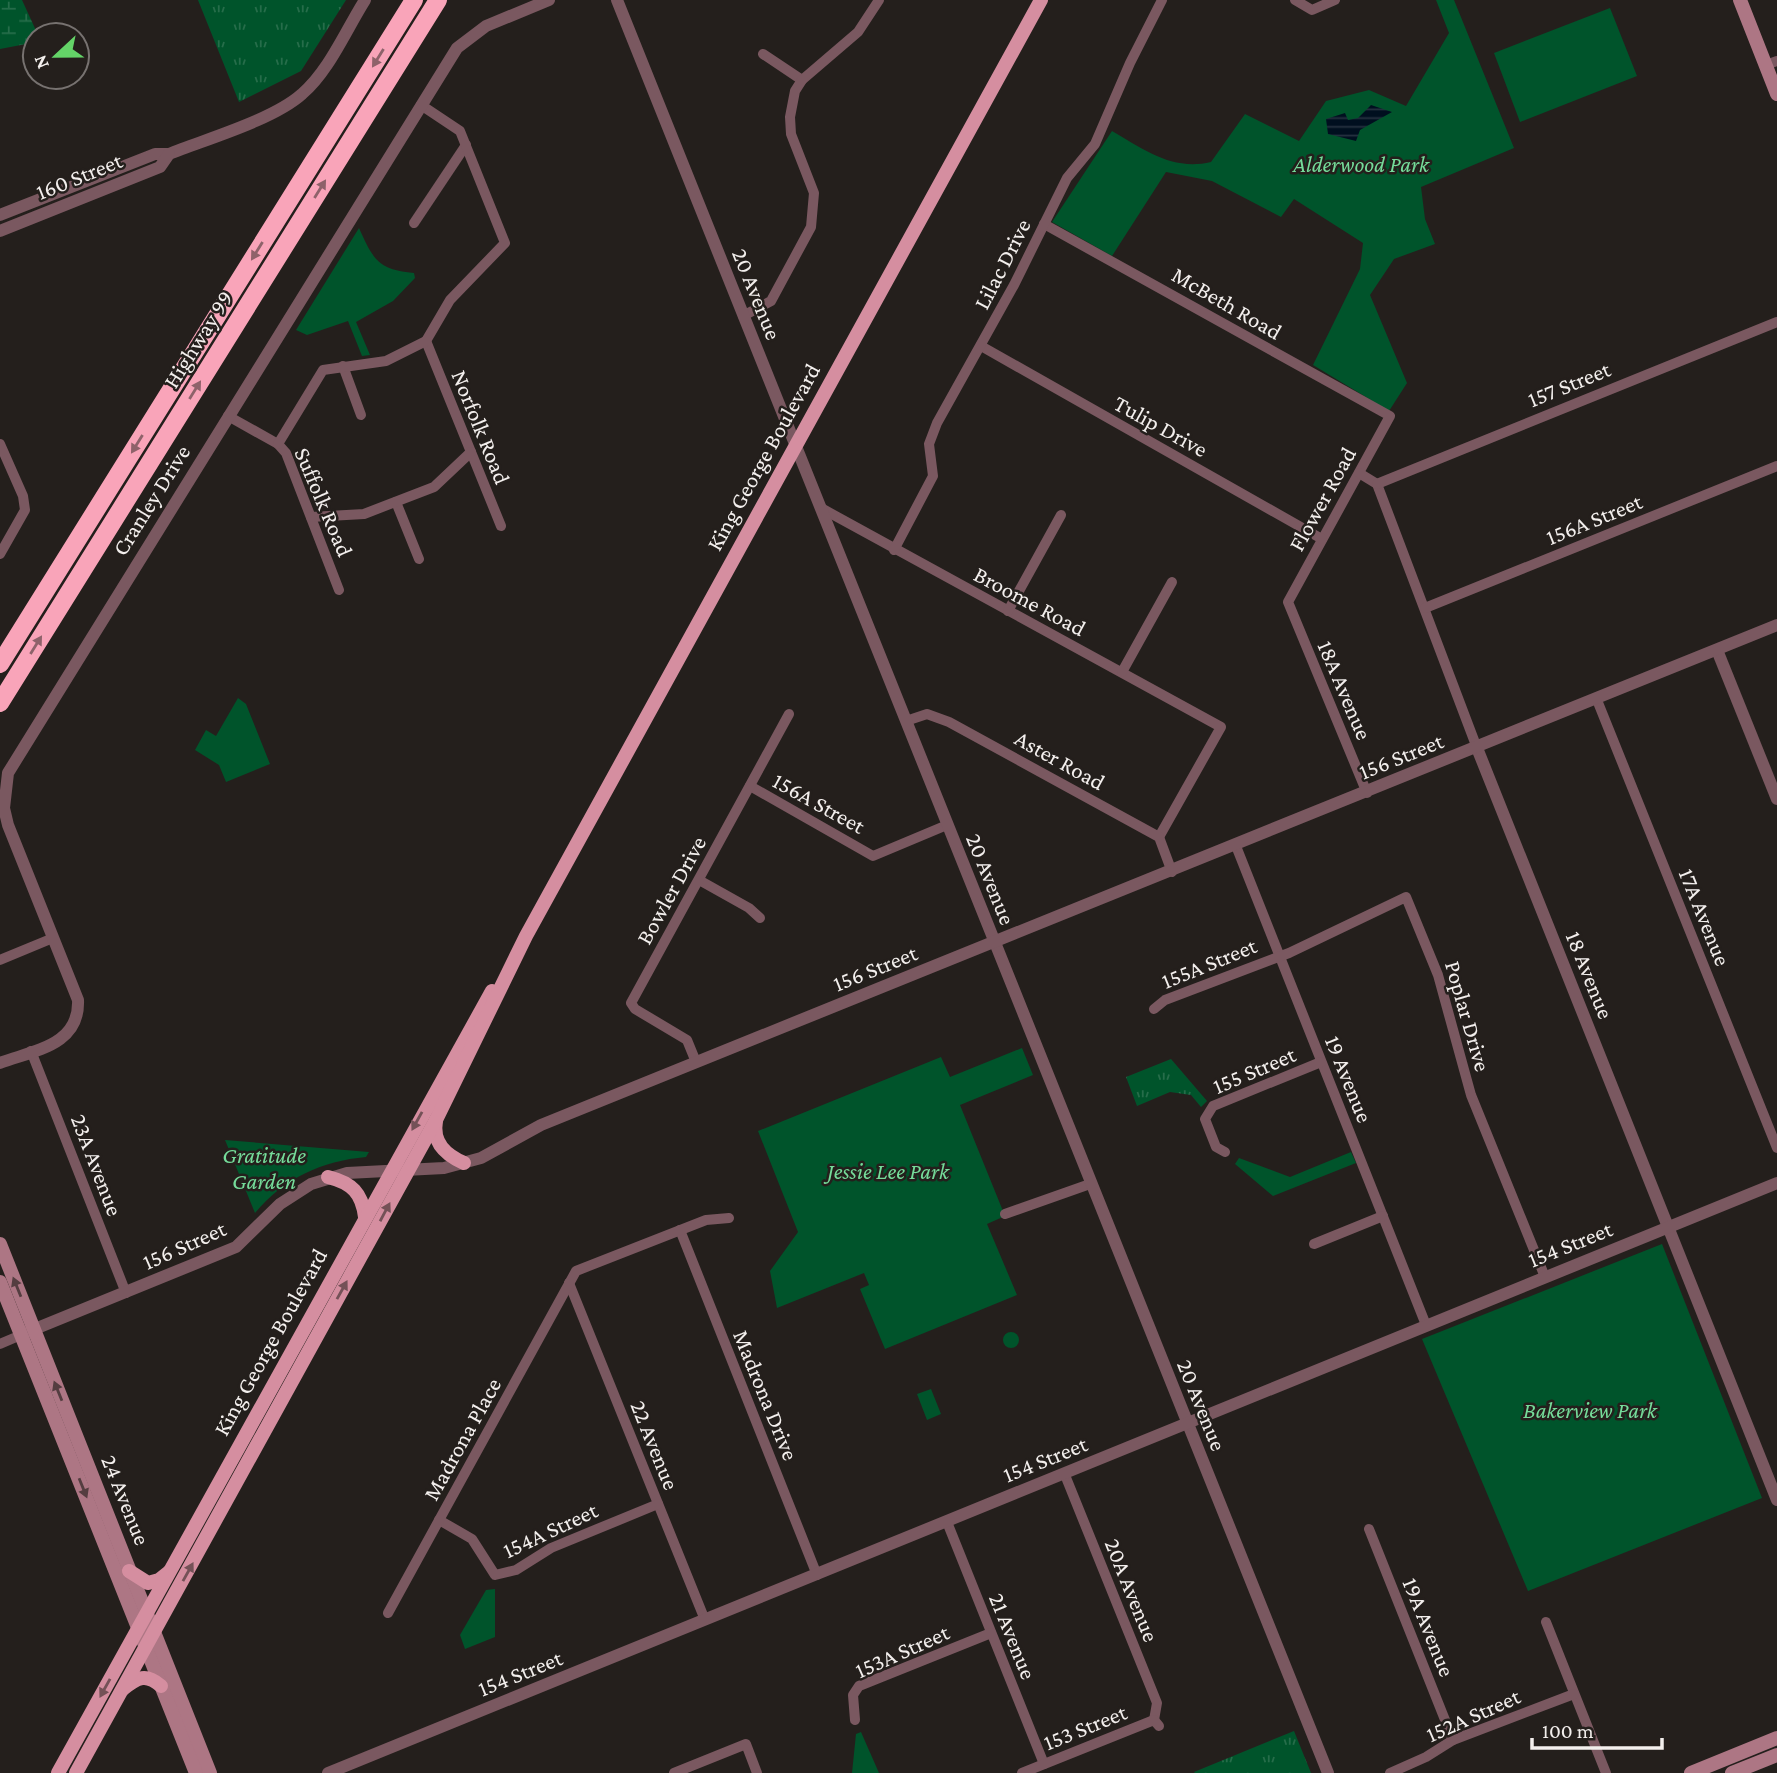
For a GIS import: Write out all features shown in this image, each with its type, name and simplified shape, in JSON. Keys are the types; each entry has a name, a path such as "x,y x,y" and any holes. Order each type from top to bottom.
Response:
{"highway":[{"name":"Highway 99","path":"0,664 414,0"},
{"name":"Highway 99","path":"0,703 438,0"}],"main road":[{"name":"King George Boulevard","path":"76,1773 145,1645 147,1614 296,1340 390,1170 526,936 1041,0"},
{"path":"1740,0 1771,63 1777,94"},
{"name":"King George Boulevard","path":"60,1772 242,1472 436,1120 526,936"},
{"path":"436,1120 435,1137 441,1149 464,1163"},
{"path":"328,1177 345,1181 359,1193 365,1217"},
{"name":"24 Avenue","path":"0,1244 28,1332 146,1630 210,1773"},
{"name":"24 Avenue","path":"0,1282 28,1332 147,1614"},
{"path":"299,1369 299,1354 315,1324 312,1313"},
{"path":"242,1472 238,1463 254,1432 262,1403"},
{"path":"130,1571 139,1580 148,1583 159,1580 170,1572"},
{"path":"145,1645 196,1773"},
{"path":"120,1692 135,1679 144,1677 151,1678 161,1686"},
{"path":"1690,1773 1777,1738"},
{"path":"1732,1773 1777,1755"}],"street":[{"name":"160 Street","path":"0,215 155,154 169,154 280,109 303,94 321,71 365,0"},
{"name":"Cranley Drive","path":"31,1051 71,1032 79,1017 78,1000 8,825 4,808 8,773 457,48 486,26 550,0"},
{"name":"20 Avenue","path":"617,0 1328,1773"},
{"path":"743,316 771,302 811,227 814,192 790,134 792,104 802,80 858,32 879,0"},
{"name":"Lilac Drive","path":"894,550 933,476 929,444 937,423 981,346 1067,178 1095,144 1130,63 1162,0"},
{"path":"1295,0 1312,10 1335,0"},
{"path":"763,54 802,80"},
{"path":"278,444 323,370 386,361 426,341 450,300 505,243 460,131 421,105"},
{"path":"414,223 466,145"},
{"name":"160 Street","path":"0,231 160,167 169,154"},
{"name":"McBeth Road","path":"1044,224 1391,416"},
{"name":"157 Street","path":"1377,484 1777,322"},
{"name":"Norfolk Road","path":"426,341 501,526"},
{"name":"Tulip Drive","path":"981,346 1322,539"},
{"path":"343,366 361,415"},
{"name":"Suffolk Road","path":"228,416 278,444 286,453 339,590"},
{"name":"Flower Road","path":"1288,601 1391,416"},
{"path":"0,444 23,496 25,510 0,554"},
{"path":"311,517 365,514 434,487 471,452"},
{"name":"156A Street","path":"1425,608 1777,466"},
{"path":"1359,472 1377,484"},
{"name":"18 Avenue","path":"1377,484 1476,748 1777,1500"},
{"path":"396,502 419,559"},
{"name":"Broome Road","path":"821,508 1221,727 1159,836"},
{"path":"1008,611 1061,515"},
{"path":"1122,672 1172,582"},
{"name":"18A Avenue","path":"1288,601 1367,793"},
{"name":"156 Street","path":"0,1343 236,1247 279,1203 295,1192 328,1177 390,1170 444,1168 464,1163 541,1125 1777,625"},
{"path":"1717,650 1777,799"},
{"name":"17A Avenue","path":"1597,699 1777,1148"},
{"name":"Bowler Drive","path":"696,1062 687,1040 635,1009 631,1003 789,714"},
{"name":"Aster Road","path":"906,721 927,714 949,722 1159,836"},
{"name":"156A Street","path":"750,786 873,856 947,825"},
{"path":"1159,836 1172,872"},
{"name":"19 Avenue","path":"1236,846 1426,1325"},
{"path":"699,880 749,908 760,918"},
{"name":"Poplar Drive","path":"1279,956 1406,897 1438,975 1471,1096 1545,1277"},
{"path":"0,960 53,938"},
{"name":"155A Street","path":"1154,1009 1165,1000 1279,956"},
{"path":"0,1063 31,1051"},
{"name":"23A Avenue","path":"31,1051 126,1293"},
{"name":"155 Street","path":"1224,1152 1216,1147 1205,1119 1213,1106 1321,1062"},
{"name":"154 Street","path":"328,1773 1777,1183"},
{"path":"1005,1214 1090,1184"},
{"path":"1314,1244 1383,1216"},
{"path":"569,1283 576,1271 706,1220 729,1218"},
{"name":"Madrona Drive","path":"680,1230 817,1574"},
{"name":"22 Avenue","path":"569,1283 705,1620"},
{"name":"Madrona Place","path":"388,1613 569,1283"},
{"name":"20A Avenue","path":"1065,1475 1157,1703 1156,1723"},
{"name":"154A Street","path":"439,1520 472,1539 495,1575 516,1570 551,1548 658,1504"},
{"name":"21 Avenue","path":"947,1522 1044,1764"},
{"name":"19A Avenue","path":"1368,1529 1452,1740"},
{"path":"1546,1622 1606,1773"},
{"name":"153A Street","path":"855,1720 853,1695 859,1686 991,1633"},
{"name":"152A Street","path":"1390,1773 1426,1757 1452,1740 1573,1694"},
{"name":"153 Street","path":"1022,1773 1156,1723"},
{"path":"674,1773 746,1744 757,1773"}],"green space":[{"path":"0,0 22,0 32,21 21,21 21,45 0,49"},
{"path":"198,0 346,0 301,71 239,102"},
{"name":"Alderwood Park","path":"1436,0 1454,0 1514,148 1421,187 1425,219 1435,244 1394,259 1370,295 1407,383 1389,411 1313,365 1360,269 1363,243 1294,199 1281,217 1212,181 1166,172 1112,256 1052,222 1112,131 1159,157 1184,164 1197,164 1211,162 1245,114 1299,141 1326,101 1369,90 1406,106 1449,33"},
{"path":"1610,8 1637,76 1520,122 1494,53"},
{"path":"359,228 368,248 378,261 392,269 414,273 415,278 393,301 356,322 370,355 362,356 348,321 307,335 296,330"},
{"path":"238,698 246,704 270,764 226,782 219,765 195,750 206,730 216,736"},
{"name":"Jessie Lee Park","path":"1022,1048 1033,1075 960,1105 1005,1216 987,1224 1017,1295 885,1349 860,1289 869,1285 864,1273 777,1308 770,1271 798,1232 758,1131 941,1057 950,1077"},
{"path":"1171,1059 1207,1101 1201,1107 1191,1095 1170,1092 1137,1106 1126,1077"},
{"name":"Gratitude Garden","path":"225,1140 369,1152 366,1157 334,1163 305,1173 278,1190 255,1213"},
{"path":"1351,1152 1356,1163 1273,1196 1235,1164 1239,1158 1290,1177"},
{"name":"Bakerview Park","path":"1662,1244 1762,1498 1528,1591 1422,1339"},
{"path":"1008,1332 1014,1332 1019,1340 1017,1346 1008,1348 1003,1343 1003,1337"},
{"path":"931,1389 941,1414 927,1420 917,1394"},
{"path":"495,1589 495,1637 465,1649 460,1635 486,1590"},
{"path":"1294,1731 1311,1773 1194,1772"},
{"path":"861,1732 879,1773 852,1773 856,1734"}],"water":[{"path":"1371,105 1392,112 1360,130 1356,141 1328,134 1326,119 1345,113 1348,120 1358,118"}]}
